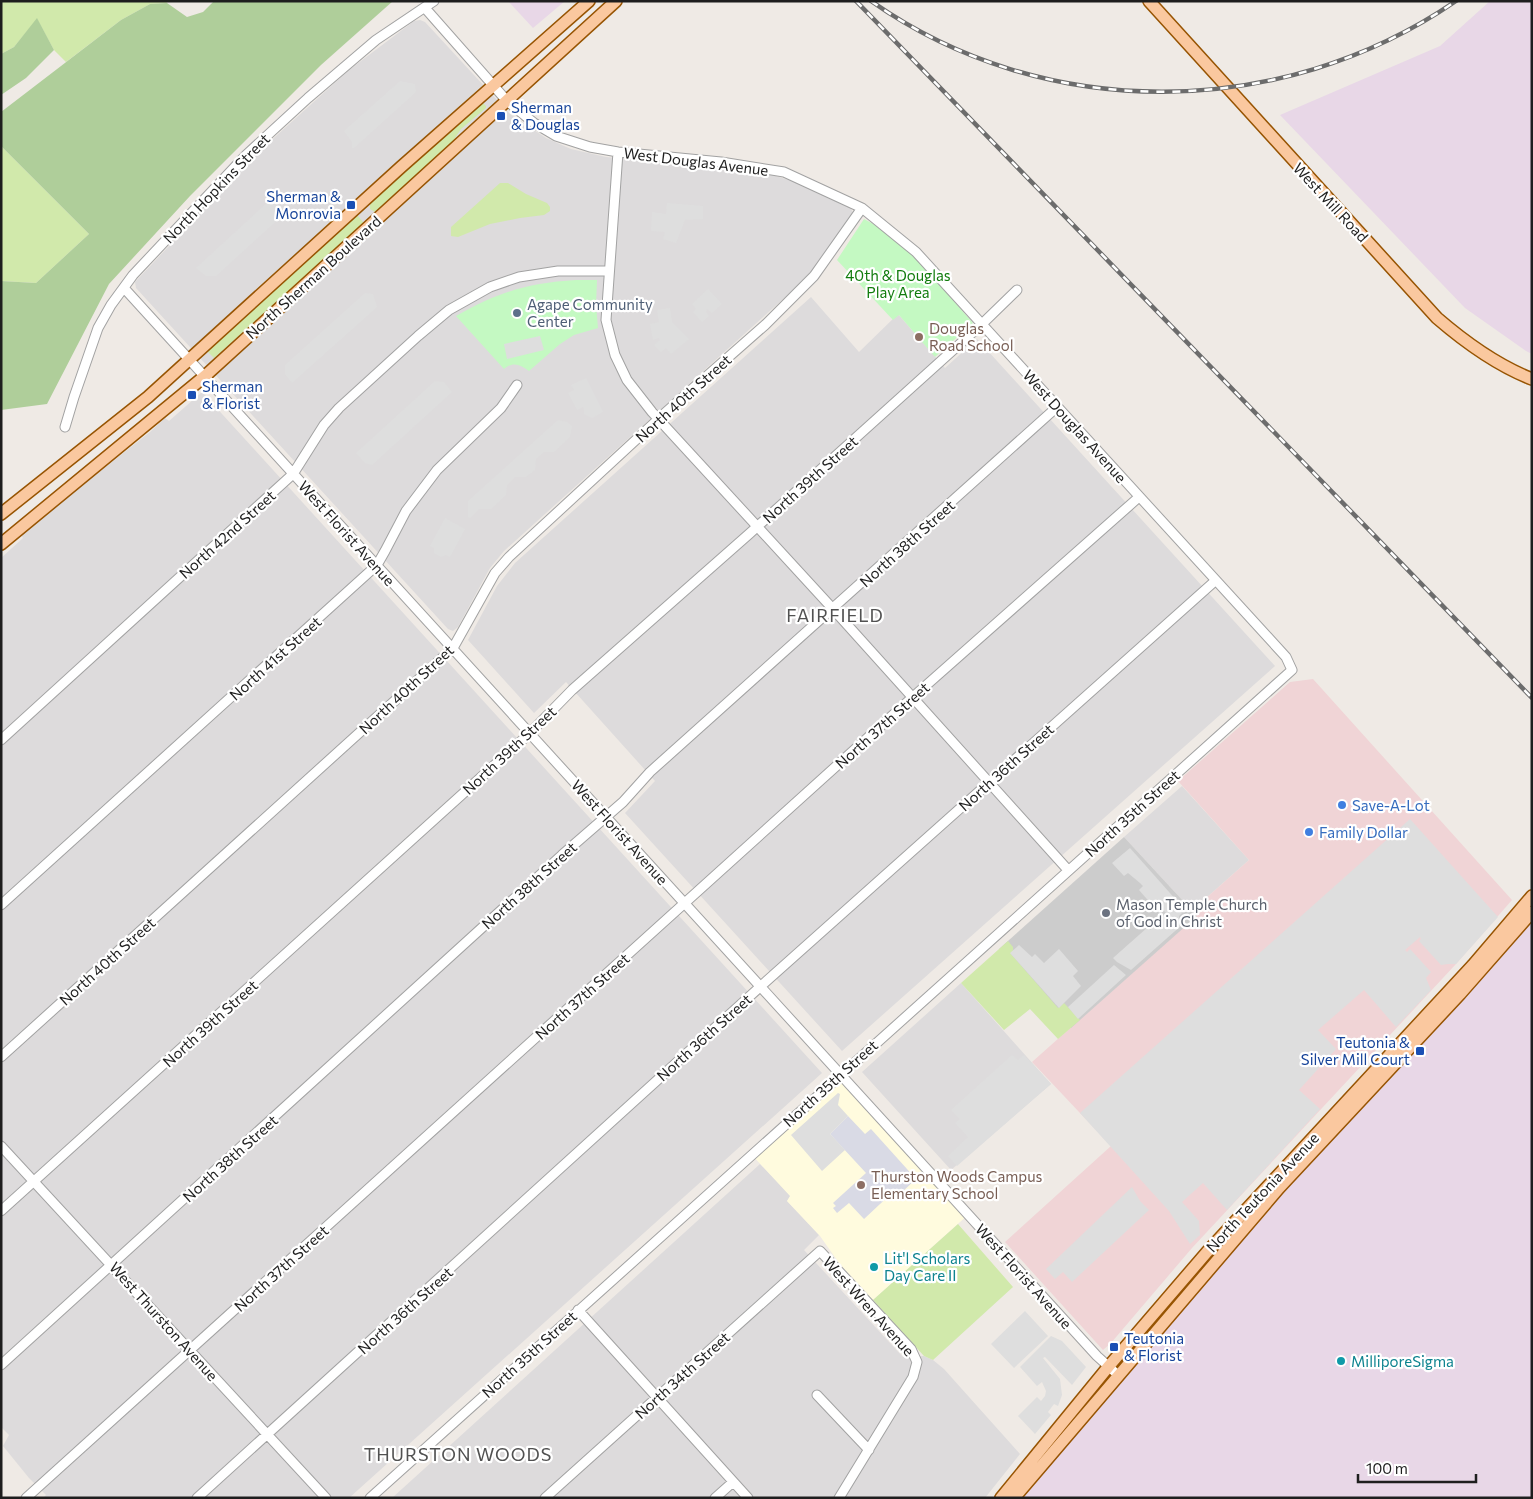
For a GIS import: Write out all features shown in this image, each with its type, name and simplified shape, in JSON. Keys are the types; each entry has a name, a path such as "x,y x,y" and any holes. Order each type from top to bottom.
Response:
{"main road":[{"name":"North Sherman Boulevard","path":"1,514 148,397 589,1"},
{"name":"North Sherman Boulevard","path":"1,544 204,376 616,1"},
{"name":"West Mill Road","path":"1149,1 1437,318 1459,337 1496,362 1532,379"},
{"name":"North Teutonia Avenue","path":"1002,1498 1108,1366 1206,1252 1466,972 1532,896"},
{"name":"North Teutonia Avenue","path":"1014,1498 1278,1188 1460,994 1532,912"}],"street":[{"name":"North Hopkins Street","path":"65,428 98,328 111,305 162,244 246,155 344,66 376,40 434,1"},
{"name":"West Douglas Avenue","path":"425,8 507,100 534,123 556,136 590,147 618,152 721,162 784,172 862,208 916,252 1286,657 1292,670"},
{"path":"618,152 606,320 615,356 627,380 658,418 756,527 833,609 1068,870"},
{"name":"North 40th Street","path":"1,1057 453,648 495,573 509,557 658,418 765,325 814,276 862,208"},
{"name":"North 42nd Street","path":"1,740 294,474 324,425 339,408 449,310 490,287 519,277 573,270 609,271"},
{"name":"West Florist Avenue","path":"124,288 1097,1356 1118,1375"},
{"name":"North 39th Street","path":"1,1211 530,733 572,690 982,324 1017,290"},
{"name":"North 41st Street","path":"1,905 377,565 386,552 406,510 436,470 501,408 517,385"},
{"name":"North 38th Street","path":"1,1365 623,802 650,772 1057,407"},
{"name":"North 37th Street","path":"26,1498 912,697 1139,497"},
{"name":"North 36th Street","path":"197,1498 761,986 1215,581"},
{"name":"North 35th Street","path":"370,1498 1292,670"},
{"name":"West Thurston Avenue","path":"1,1146 113,1265 326,1498"},
{"name":"West Wren Avenue","path":"820,1251 911,1349 917,1362 913,1377 869,1450"},
{"name":"North 34th Street","path":"544,1498 820,1251"},
{"path":"578,1310 748,1498"},
{"path":"817,1394 869,1450 839,1498"},
{"path":"715,1498 733,1482"}],"shaded area":[{"path":"508,1 565,1 533,28"},
{"path":"1490,1 1532,1 1532,354 1465,308 1280,115 1440,46"},
{"path":"420,20 425,22 510,114 546,138 571,149 606,157 725,168 772,175 796,182 850,206 853,213 828,252 802,282 504,551 490,568 458,627 453,631 448,629 136,288 135,282 255,155 349,70 414,21"},
{"path":"400,81 415,84 416,92 352,148 352,142 344,131"},
{"path":"268,202 283,207 282,216 216,276 206,276 196,268"},
{"path":"667,203 703,206 703,219 685,220 676,243 663,239 665,232 651,231 652,212 666,214"},
{"path":"708,289 722,304 712,313 707,309 706,312 709,316 702,322 693,312 696,309 692,304"},
{"path":"365,293 373,294 377,307 292,383 285,374 285,365"},
{"path":"811,297 859,352 898,314 945,368 977,339 1275,666 842,1051 625,813 655,781 566,682 534,713 468,640 497,586 515,563"},
{"path":"670,308 672,322 689,339 671,354 666,348 661,352 654,345 660,340 659,338 653,340 650,324 659,322 657,310"},
{"path":"540,336 544,350 507,359 504,344"},
{"path":"586,378 603,412 592,418 584,414 583,407 577,410 568,393 574,390 571,385"},
{"path":"435,381 444,382 452,392 372,465 365,463 356,453"},
{"path":"202,392 822,1073 349,1498 43,1498 46,1495 29,1478 3,1446 9,1435 1,1427 1,558 23,538 21,535 38,520 150,432 165,418 169,421"},
{"path":"558,420 567,422 572,426 570,437 554,452 544,452 536,459 535,470 526,477 515,477 507,485 506,495 491,509 479,509 470,518 468,517 468,501"},
{"path":"445,518 465,529 450,557 446,555 441,557 434,553 434,548 430,546"},
{"path":"1313,679 1512,900 1456,964 1192,1248 1103,1350 1005,1242 1111,1146 1032,1062 1196,916 1196,907 1249,860 1178,781 1290,682"},
{"path":"1182,786 1249,860 1196,907 1197,916 1124,837"},
{"path":"1410,819 1498,917 1456,964 1441,965 1419,941 1420,937 1405,950 1407,952 1410,949 1431,972 1426,978 1431,990 1396,1027 1364,990 1318,1030 1336,1049 1299,1090 1320,1109 1227,1210 1203,1183 1182,1202 1199,1221 1200,1235 1190,1244 1169,1211 1080,1113"},
{"path":"1124,837 1197,916 1071,1028 999,949"},
{"path":"1130,848 1185,910 1179,916 1183,924 1131,970 1113,958 1148,927 1150,930 1154,927 1166,913 1164,911 1160,914 1139,890 1143,886 1128,873 1124,876 1112,863"},
{"path":"1532,912 1532,1498 1023,1498 1018,1493 1127,1365"},
{"path":"1019,945 1032,957 1035,954 1044,963 1059,949 1078,971 1073,976 1081,986 1059,1008 1010,953"},
{"path":"1114,965 1126,975 1078,1019 1068,1007"},
{"path":"961,983 1051,1084 951,1170 862,1072"},
{"path":"1012,1055 1018,1060 1024,1055 1051,1084 957,1166 948,1156 968,1137 955,1123 960,1119 951,1110"},
{"name":"Thurston Woods Campus Elementary School","path":"840,1073 969,1214 873,1300 839,1263 820,1236 787,1201 790,1196 751,1154"},
{"path":"838,1093 840,1094 838,1105 848,1116 830,1134 845,1150 822,1171 791,1135"},
{"path":"848,1116 865,1134 871,1129 916,1179 901,1193 895,1190 864,1219 849,1203 837,1213 833,1208 836,1206 833,1203 866,1173 830,1134"},
{"path":"760,1164 791,1196 787,1201 819,1235 804,1250 903,1357 924,1356 933,1360 944,1369 1020,1454 985,1498 392,1498"},
{"path":"1132,1187 1140,1201 1149,1210 1072,1282 1063,1272 1055,1279 1046,1269"},
{"path":"1025,1311 1048,1336 1014,1368 991,1344"},
{"path":"1051,1336 1062,1341 1086,1367 1072,1385 1045,1357 1043,1358 1060,1379 1062,1395 1058,1406 1054,1404 1048,1412 1051,1415 1035,1434 1018,1416 1037,1397 1041,1401 1046,1391 1042,1382 1037,1386 1020,1367"}],"green space":[{"path":"1,1 166,1 167,3 150,4 121,20 66,62 54,50 37,19 14,47 1,54"},
{"path":"214,1 393,1 321,65 190,196 109,284 47,404 1,410 1,281 36,283 89,234 1,146 1,112 121,20 150,4 167,3 187,17 203,12"},
{"path":"37,18 54,50 26,78 1,95 1,54 14,47"},
{"path":"482,102 486,108 461,129 451,144 375,212 370,209 370,203"},
{"path":"1,146 89,234 36,283 1,281"},
{"path":"500,183 508,183 526,194 547,203 550,211 544,215 490,224 458,237 451,236 451,227"},
{"path":"357,215 363,224 214,358 207,351"},
{"name":"40th & Douglas Play Area","path":"864,219 895,239 909,252 973,323 935,357 899,315 893,320 837,260"},
{"path":"597,280 596,305 598,328 574,335 560,344 529,371 517,365 511,365 504,369 456,316 514,290 559,281"},
{"path":"1008,941 1013,947 1011,954 1058,1008 1064,1003 1080,1020 1058,1039 1030,1009 1004,1030 961,983"},
{"path":"958,1224 1013,1287 933,1360 924,1356 873,1300"}],"railway":[{"path":"856,1 1532,698"},
{"path":"871,1 939,41 1011,69 1086,86 1163,92 1240,86 1315,69 1388,40 1456,1"}],"place":[{"name":"Sherman & Douglas","path":"501,116"},
{"name":"Sherman & Monrovia","path":"351,205"},
{"name":"Agape Community Center","path":"517,313"},
{"name":"Douglas Road School","path":"919,337"},
{"name":"Sherman & Florist","path":"192,395"},
{"name":"Save-A-Lot","path":"1342,805"},
{"name":"Family Dollar","path":"1309,832"},
{"name":"Mason Temple Church of God in Christ","path":"1106,913"},
{"name":"Teutonia & Silver Mill Court","path":"1420,1051"},
{"name":"Thurston Woods Campus Elementary School","path":"861,1185"},
{"name":"Lit'l Scholars Day Care II","path":"874,1267"},
{"name":"Teutonia & Florist","path":"1114,1347"},
{"name":"MilliporeSigma","path":"1341,1361"}],"district":[{"name":"FAIRFIELD","path":"835,615"},
{"name":"THURSTON WOODS","path":"458,1454"}]}
